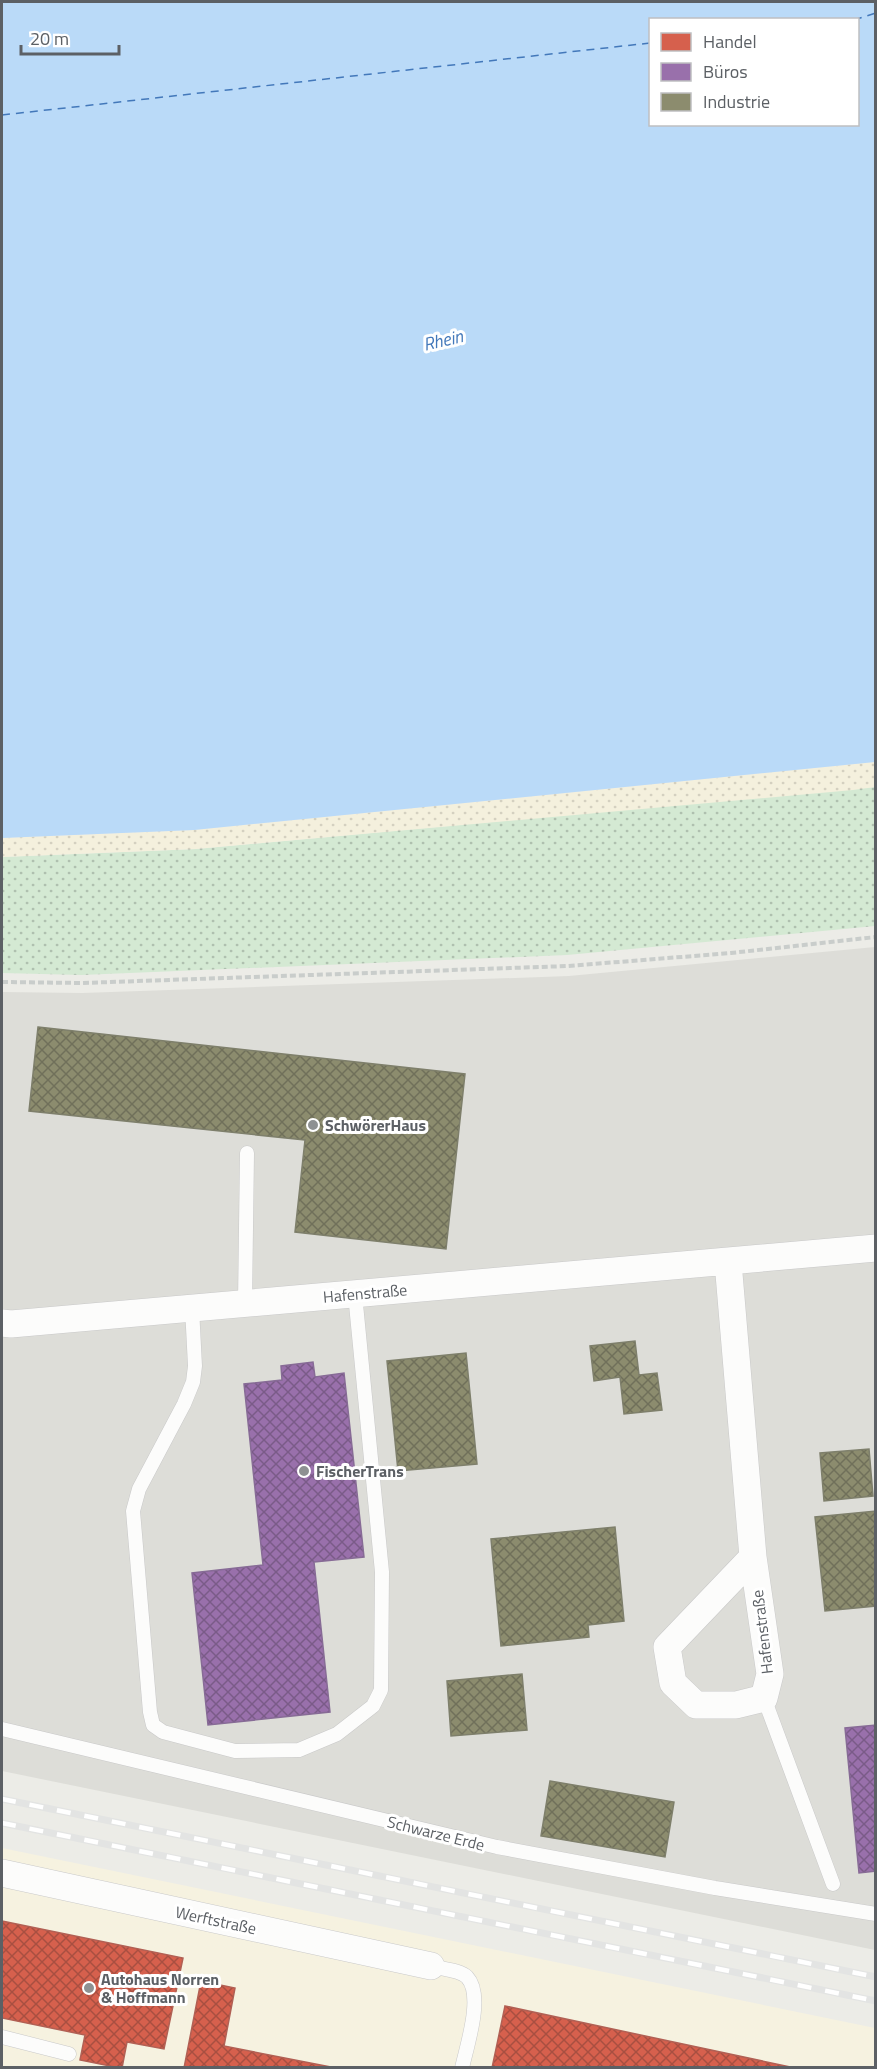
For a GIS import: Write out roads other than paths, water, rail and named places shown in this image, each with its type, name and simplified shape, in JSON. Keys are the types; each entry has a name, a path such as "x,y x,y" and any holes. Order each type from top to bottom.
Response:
{"street":[{"name":"Hafenstraße","path":"2,1323 876,1248"},
{"name":"Hafenstraße","path":"728,1262 753,1557 770,1674 764,1698 736,1705 696,1705 673,1683 667,1647 753,1557"},
{"name":"Werftstraße","path":"2,1873 431,1966"}],"lane":[{"path":"245,1303 247,1153"},
{"path":"192,1308 195,1365 193,1382 184,1404 139,1489 133,1511 153,1725 163,1732 235,1751 298,1750 337,1734 373,1706 381,1690 382,1572 355,1294"},
{"path":"764,1698 833,1884"},
{"name":"Schwarze Erde","path":"2,1729 497,1848 715,1888 876,1914"},
{"path":"431,1966 465,1976 474,1987 475,2001 462,2067"},
{"path":"2,2037 69,2054"}],"water":[{"name":"Rhein","path":"2,2 875,2 875,762 194,830 2,838"}],"railway":[{"path":"2,1799 876,1977"},
{"path":"2,1823 876,2001"}],"place":[{"name":"SchwörerHaus","path":"313,1125"},
{"name":"FischerTrans","path":"304,1471"},
{"name":"Autohaus Norren & Hoffmann","path":"89,1988"}]}
